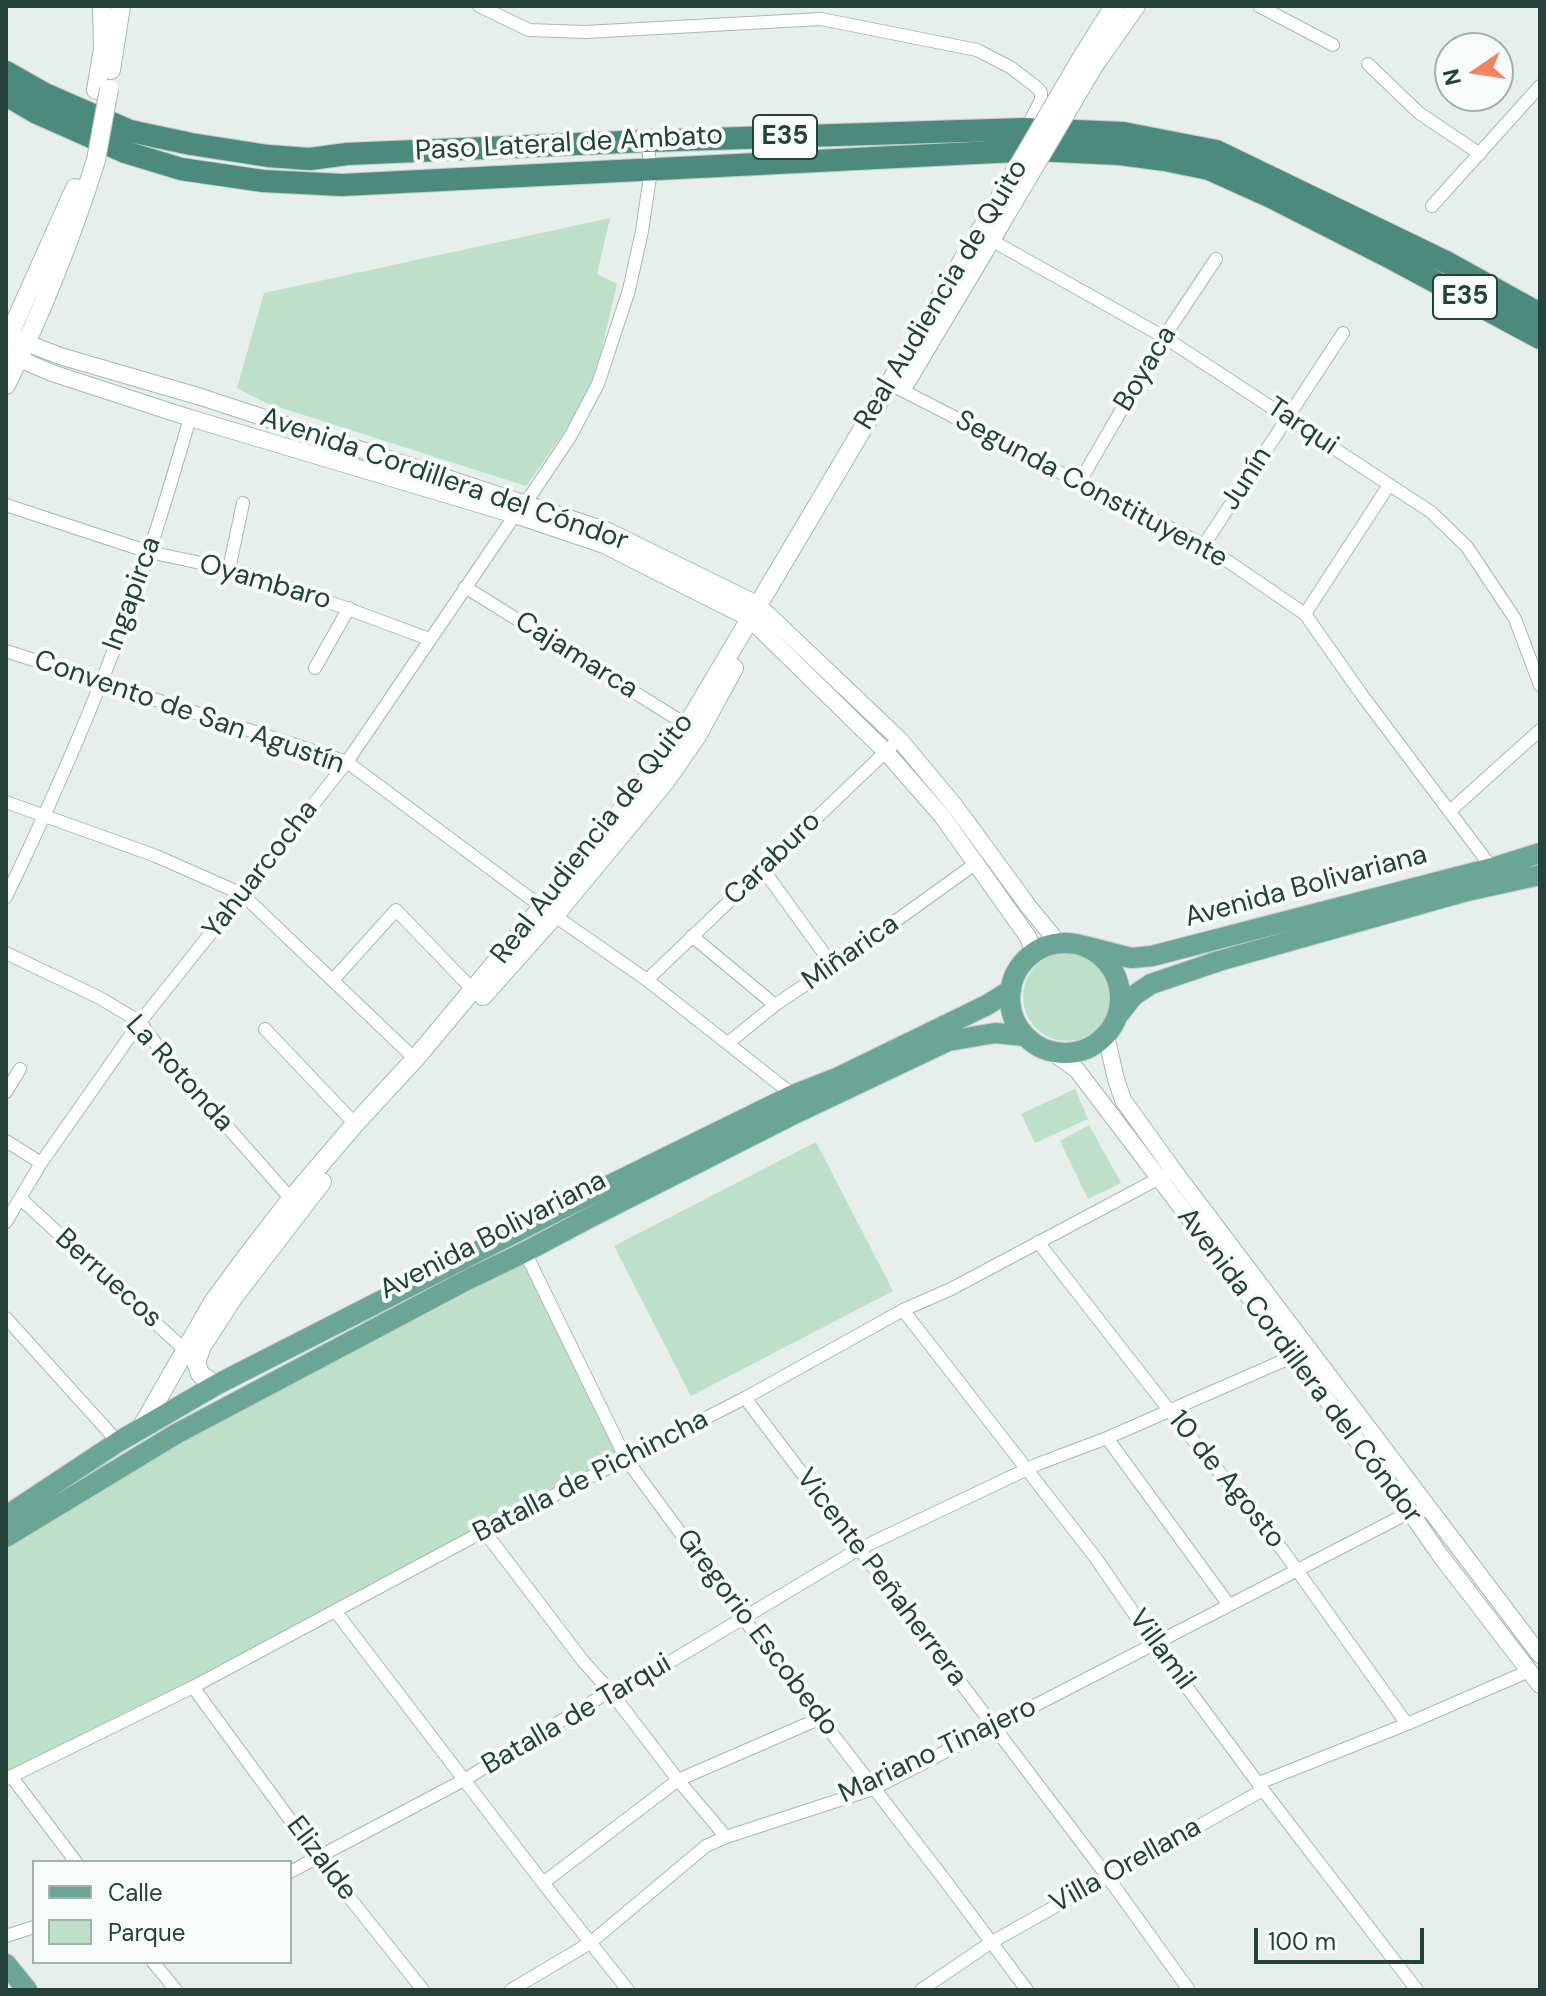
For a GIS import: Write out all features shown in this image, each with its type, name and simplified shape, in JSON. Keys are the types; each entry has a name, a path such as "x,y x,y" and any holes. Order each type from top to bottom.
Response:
{"highway":[{"name":"Paso Lateral de Ambato","path":"6,72 45,94 130,131 268,156 310,159 347,154 647,141 1026,129 1123,133 1216,151 1448,263 1540,314"},
{"name":"Paso Lateral de Ambato","path":"6,95 37,113 125,152 181,169 263,181 342,185 1034,150 1120,154 1165,160 1209,169 1271,197 1439,282 1540,338"}],"main road":[{"name":"Real Audiencia de Quito","path":"192,1353 202,1346 233,1298 308,1199 549,911 687,725 896,387 1118,9"},
{"path":"6,385 13,346 74,191 90,159 102,89 103,49 109,11"},
{"name":"Real Audiencia de Quito","path":"896,387 991,240 995,218"},
{"name":"Real Audiencia de Quito","path":"141,1428 192,1353 213,1302 291,1199 473,990 665,782 697,736 757,615"},
{"name":"Avenida Bolivariana","path":"6,1516 118,1442 216,1385 557,1211 793,1095 839,1077 987,1005 1011,990 1019,969 1034,953 1046,947 1072,944 1131,958 1152,956 1540,853"},
{"name":"Avenida Bolivariana","path":"1106,1036 1133,996 1151,984 1219,961 1467,891 1540,875"},
{"path":"1084,946 1107,962 1115,974 1119,987 1119,1014"},
{"path":"1011,990 1011,1007 1025,1036"},
{"name":"Avenida Bolivariana","path":"6,1537 176,1434 467,1280 792,1115 948,1041 995,1033 1025,1036 1052,1052"},
{"path":"1052,1052 1081,1052 1095,1046 1106,1036"},
{"path":"192,1353 200,1374 216,1385"},
{"path":"6,1964 27,1990"}],"street":[{"path":"479,6 529,30 585,32 822,12 977,50 1010,67 1041,92 1041,100 1026,129"},
{"path":"1259,6 1333,45"},
{"path":"1368,64 1419,113 1480,154"},
{"path":"1432,206 1540,86"},
{"name":"Yahuarcocha","path":"6,1222 41,1163 140,1022 347,762 570,437 598,384 629,290 651,170 647,141"},
{"name":"Tarqui","path":"991,240 1164,337 1431,512 1467,547 1515,619 1540,685"},
{"name":"Boyaca","path":"1079,483 1164,337 1216,259"},
{"name":"Junín","path":"1204,545 1343,333"},
{"name":"Avenida Cordillera del Cóndor","path":"13,346 52,373 190,418 520,510 608,531 757,615 820,676 942,816 1028,937 1034,953"},
{"name":"Avenida Cordillera del Cóndor","path":"13,346 60,356 201,397 520,510"},
{"name":"Segunda Constituyente","path":"896,387 960,420 980,435 1204,545 1305,614 1492,868"},
{"name":"Ingapirca","path":"6,897 101,683 149,552 190,418"},
{"path":"1305,614 1389,485"},
{"path":"229,569 243,503"},
{"name":"Oyambaro","path":"6,505 149,552 229,569 349,608 429,639"},
{"name":"Cajamarca","path":"465,587 687,725"},
{"path":"315,668 349,608"},
{"name":"Convento de San Agustín","path":"6,651 347,762 647,980 793,1095"},
{"name":"Avenida Cordillera del Cóndor","path":"820,676 899,739 955,806 1059,944"},
{"path":"1450,811 1540,730"},
{"name":"Caraburo","path":"647,980 899,739"},
{"path":"6,802 156,856 242,894 415,1059"},
{"name":"Miñarica","path":"728,1043 775,1005 975,864"},
{"path":"762,868 833,966"},
{"path":"333,980 396,910 473,990"},
{"path":"692,936 775,1005"},
{"name":"La Rotonda","path":"6,953 100,998 140,1022 165,1056 291,1199"},
{"path":"265,1029 355,1124"},
{"name":"Avenida Cordillera del Cóndor","path":"1106,1036 1123,1100 1166,1174 1294,1356 1540,1685"},
{"name":"Avenida Cordillera del Cóndor","path":"1052,1052 1077,1070 1166,1174 1540,1655"},
{"path":"6,1092 20,1069"},
{"path":"6,1141 41,1163"},
{"name":"Batalla de Pichincha","path":"8,1778 193,1687 1166,1174"},
{"name":"Berruecos","path":"21,1199 192,1353"},
{"name":"10 de Agosto","path":"1038,1242 1298,1570 1407,1724"},
{"name":"Gregorio Escobedo","path":"525,1252 626,1459 743,1618 1027,1990"},
{"name":"Villamil","path":"903,1310 1095,1557 1155,1644 1417,1990"},
{"path":"6,1318 118,1442"},
{"path":"1028,1469 1294,1356"},
{"name":"Vicente Peñaherrera","path":"745,1398 1107,1876 1189,1990"},
{"path":"1107,1438 1229,1605"},
{"name":"Batalla de Tarqui","path":"292,1871 464,1780 610,1691 663,1666 859,1549 1028,1469"},
{"name":"Mariano Tinajero","path":"511,1990 590,1943 706,1846 873,1789 1410,1512"},
{"path":"484,1531 583,1661 726,1837"},
{"path":"336,1612 628,1990"},
{"name":"Villa Orellana","path":"921,1990 990,1943 1261,1786 1529,1671"},
{"name":"Elizalde","path":"193,1687 318,1858 423,1990"},
{"path":"543,1883 678,1780 821,1718"},
{"path":"8,1778 74,1860"},
{"path":"6,1936 32,1928"},
{"path":"155,1964 176,1990"}],"green space":[{"path":"610,218 597,274 617,284 591,395 526,486 266,403 237,388 264,293"},
{"path":"1067,953 1084,956 1098,966 1108,980 1111,997 1108,1014 1098,1028 1084,1038 1067,1041 1050,1038 1036,1028 1026,1014 1023,997 1026,980 1036,966 1050,956"},
{"path":"1075,1089 1088,1119 1035,1143 1021,1114"},
{"path":"1089,1125 1121,1183 1088,1199 1060,1141"},
{"path":"816,1142 893,1291 691,1396 614,1246"},
{"path":"532,1259 626,1460 6,1779 6,1548 190,1437"}]}
